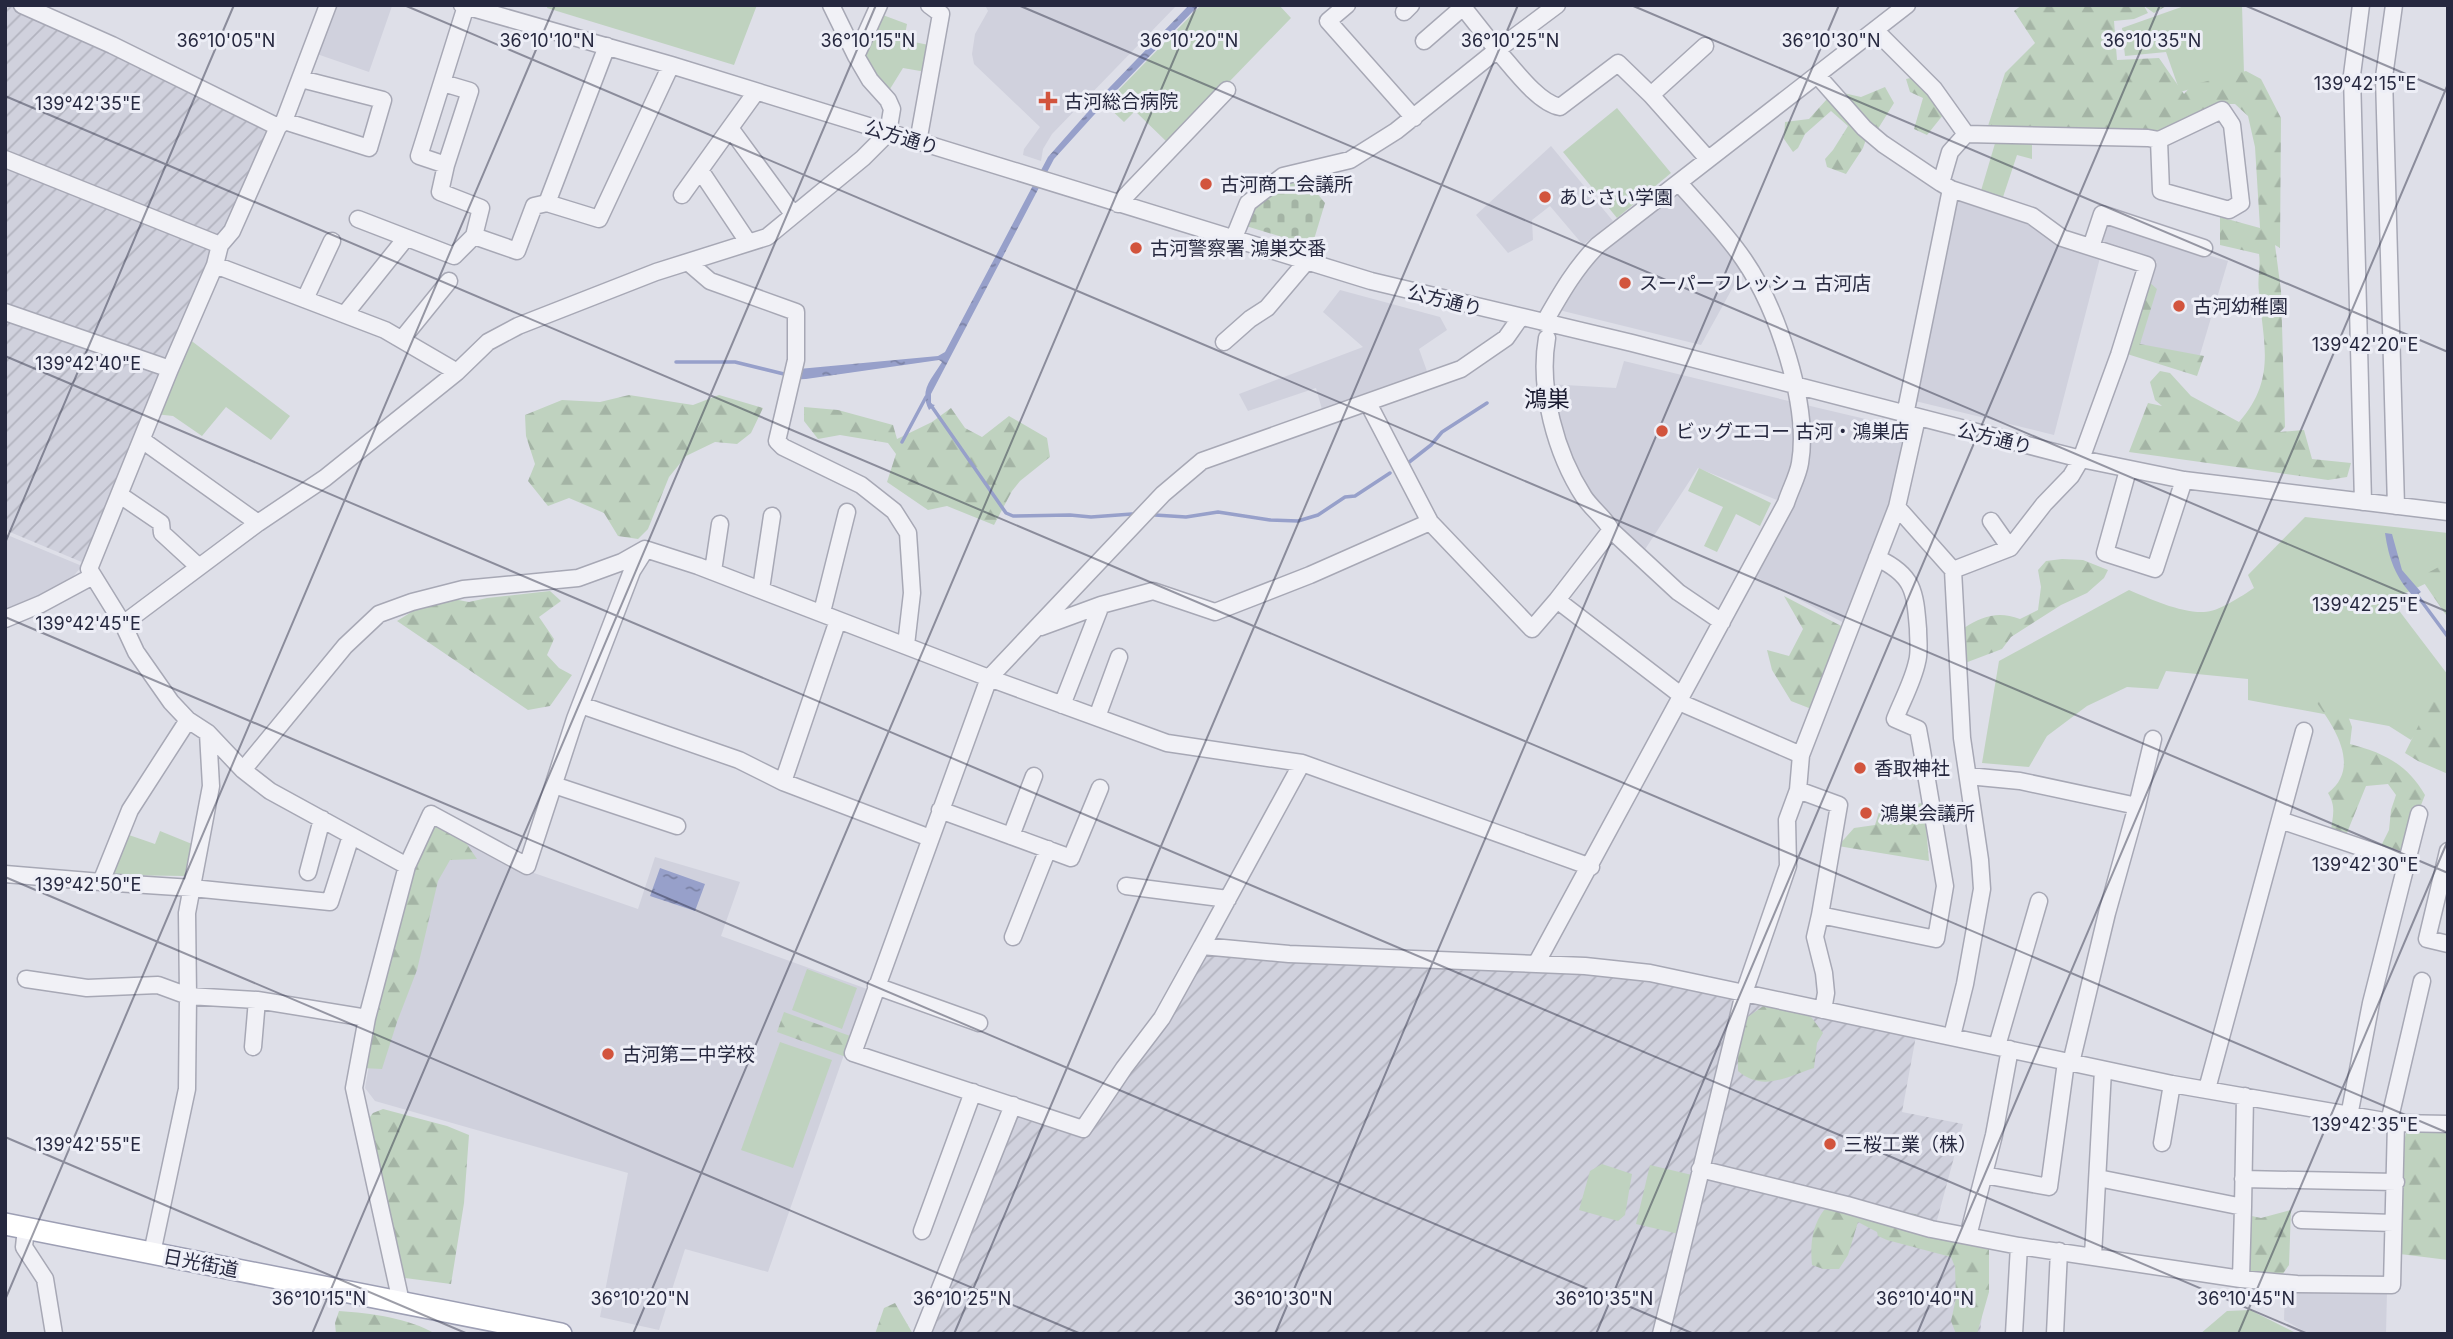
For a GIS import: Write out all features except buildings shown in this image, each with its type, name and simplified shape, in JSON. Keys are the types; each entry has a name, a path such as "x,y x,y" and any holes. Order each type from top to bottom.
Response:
{"main road":[{"name":"日光街道","path":"16,1226 561,1334"}],"street":[{"path":"22,5 281,124 369,148 383,100 301,79"},
{"path":"328,5 281,124 232,231 220,245 215,265 89,569 123,624 136,652 171,702 188,720 208,733 243,771 270,791 407,866"},
{"path":"856,56 879,5"},
{"path":"918,142 941,13 929,5"},
{"path":"1347,5 1328,21 1414,118"},
{"path":"1233,240 1248,203 1283,176 1350,160 1414,118 1557,5"},
{"path":"446,165 419,156 464,6"},
{"name":"公方通り","path":"464,6 671,65 1371,282 1520,318 1545,331 1632,343 1911,417 2128,470 2184,480 2448,512"},
{"path":"1424,41 1463,6 1497,50 1536,93 1552,106 1560,107 1618,63 1651,95 1708,159"},
{"path":"1722,622 1678,592 1611,530 1586,500 1562,451 1545,390 1545,331 1566,283 1589,254 1902,7"},
{"path":"2362,502 2352,86 2355,40 2378,7"},
{"path":"2378,7 2384,77 2396,506"},
{"path":"123,624 258,523 324,478 457,372 488,342 518,326 656,272 767,237 863,158 888,133 892,109 856,56 836,9"},
{"path":"1875,30 1934,89 1966,134"},
{"path":"547,203 607,46"},
{"path":"1651,95 1705,46"},
{"path":"474,236 517,251 534,206 547,203 599,219 671,65"},
{"path":"1817,75 1864,128 1946,186 2032,216 2062,238 2147,265 2119,355 2081,459 2071,477 2045,504 2010,548 1953,570"},
{"path":"358,219 454,256 474,236 481,208 440,192 470,91 443,83"},
{"path":"1118,204 1227,90"},
{"path":"682,195 756,92"},
{"path":"1661,1334 1744,993 1788,866 1787,820 1798,790 1801,755 1897,508 1950,152 1966,134 2159,140 2222,110 2232,125 2241,203 2229,210 2161,191 2159,140"},
{"path":"730,128 793,214"},
{"path":"5,159 220,245"},
{"path":"700,170 748,242"},
{"path":"1536,964 1591,867 1786,503 1800,463 1801,407 1766,295 1743,258 1679,183"},
{"path":"2091,247 2102,214 2204,248"},
{"path":"345,314 406,239"},
{"path":"305,299 332,241"},
{"path":"1224,342 1268,308 1306,262"},
{"path":"689,263 710,281 796,312 796,360 777,441 783,447 861,485 894,511 908,533 912,593 906,645"},
{"path":"215,265 345,314 402,339 457,372"},
{"path":"402,339 449,281"},
{"path":"5,312 170,369"},
{"path":"1302,763 1162,1018 1083,1129 853,1052 989,678 1163,494 1202,461 1461,369 1506,338 1520,318"},
{"path":"1368,403 1430,522 1532,629 1611,530"},
{"path":"142,440 258,523"},
{"path":"2128,470 2105,553 2155,569 2184,480"},
{"path":"120,495 161,523 162,533 199,567"},
{"path":"1897,508 1953,570 1962,737 1982,889 1965,984 1952,1036"},
{"path":"822,612 847,512"},
{"path":"761,589 772,516"},
{"path":"1991,521 2010,548"},
{"path":"1035,629 1101,605 1153,591 1215,612 1310,575 1430,522"},
{"path":"713,571 720,524"},
{"path":"401,1303 354,1088 367,1018 407,866 431,814 527,866 581,705 632,571 645,550"},
{"path":"243,771 345,646 379,614 412,602 463,590 578,578 622,562 645,550 713,571 989,678 1167,743 1302,763 1591,867"},
{"path":"1820,915 1936,939 1941,913 1945,886 1918,729 1895,719 1917,662 1919,650 1916,600 1905,576 1892,565 1877,558"},
{"path":"5,619 41,604 93,576"},
{"path":"1557,600 1681,699 1801,755"},
{"path":"1062,705 1101,605"},
{"path":"783,782 838,620"},
{"path":"1097,717 1119,657"},
{"path":"581,705 739,760 783,782 930,838"},
{"path":"101,882 131,810 188,720"},
{"path":"2207,1089 2304,731"},
{"path":"152,1253 187,1089 187,913 211,786 208,733"},
{"path":"1984,1175 2049,1186 2068,1062 2153,738"},
{"path":"1010,836 1034,776"},
{"path":"1968,776 2020,780 2137,806"},
{"path":"554,785 677,826"},
{"path":"940,810 1071,858 1100,788"},
{"path":"1798,790 1839,805 1815,937 1824,973 1826,993 1823,1010"},
{"path":"2349,1116 2371,1003 2419,814"},
{"path":"308,872 322,819"},
{"path":"2280,820 2407,863"},
{"path":"5,874 192,888 330,902 351,836"},
{"path":"1013,937 1048,849"},
{"path":"2448,851 2427,939 2448,944"},
{"path":"1126,886 1228,899"},
{"path":"1968,1236 1994,1135 2003,1048 2039,901"},
{"path":"1202,946 1289,954 1584,966 1650,972 2172,1084 2349,1116 2393,1122 2448,1124"},
{"path":"26,979 87,988 158,985 188,996 257,1000 367,1018"},
{"path":"1700,1169 1968,1236 2019,1246 2241,1279 2297,1284 2392,1285 2396,1182 2393,1122 2422,981"},
{"path":"876,986 979,1023"},
{"path":"253,1046 257,1000"},
{"path":"2093,1256 2103,1070"},
{"path":"2162,1143 2172,1084"},
{"path":"922,1231 972,1092"},
{"path":"2241,1279 2245,1096"},
{"path":"922,1334 1013,1105"},
{"path":"2098,1178 2243,1207"},
{"path":"2243,1179 2396,1182"},
{"path":"2301,1220 2393,1223"},
{"path":"16,1226 24,1247 45,1279 54,1334"},
{"path":"2014,1334 2019,1246"},
{"path":"2055,1334 2059,1251"}],"shaded area":[{"path":"5,5 14,5 274,128 228,227 218,239 5,156"},
{"path":"331,5 392,6 369,72 314,53"},
{"name":"古河総合病院","path":"985,5 1177,5 1052,134 1043,149 1041,161 1023,155 1024,149 1040,127 974,64 972,54 975,34 988,11"},
{"name":"あじさい学園","path":"1551,146 1613,221 1583,245 1550,206 1532,220 1533,240 1508,253 1476,215"},
{"path":"5,165 214,249 167,364 5,309"},
{"path":"1680,191 1743,269 1701,345 1559,310 1572,281 1606,244"},
{"path":"1954,195 2029,220 2101,254 2054,435 1911,400"},
{"name":"古河幼稚園","path":"2106,225 2228,261 2196,368 2132,349 2157,262 2100,245"},
{"path":"1340,290 1440,317 1447,330 1419,349 1428,374 1323,413 1316,388 1248,411 1239,394 1363,347 1323,312"},
{"path":"5,319 161,372 84,563 5,530"},
{"path":"1624,361 1797,403 1797,462 1782,502 1698,468 1644,551 1590,494 1565,444 1548,384 1616,388"},
{"path":"1806,405 1912,430 1894,506 1848,625 1754,576 1790,507"},
{"path":"5,534 82,566 65,586 5,613"},
{"name":"古河第二中学校","path":"436,829 534,873 638,909 655,857 740,882 721,936 867,989 768,1272 685,1249 659,1330 600,1317 628,1173 375,1101 365,1088 377,1020"},
{"path":"1206,953 1506,968 1645,979 1735,999 1657,1334 929,1334 1018,1109 1084,1131"},
{"path":"1748,1000 1916,1036 1902,1112 1963,1124 1936,1224 1709,1163"},
{"path":"1704,1174 1989,1247 1980,1334 1677,1334 1668,1330"},
{"path":"2285,1287 2387,1291 2386,1334 2309,1334 2284,1320"}],"green space":[{"path":"548,5 757,5 734,65 547,8"},
{"path":"1201,5 1279,5 1291,18 1169,144 1135,111 1124,122 1105,104"},
{"path":"2022,5 2168,5 2154,13 2144,6 2148,13 2134,19 2114,21 2117,60 2159,58 2184,94 2192,85 2246,71 2261,79 2281,118 2280,248 2275,245 2281,291 2285,427 2280,432 2304,430 2312,459 2351,463 2347,477 2328,480 2129,452 2148,403 2162,406 2155,400 2150,382 2160,371 2170,373 2191,396 2239,422 2259,391 2265,360 2259,254 2220,245 2220,217 2260,228 2255,147 2248,116 2235,104 2222,104 2162,134 1988,126 2005,73 2035,43 2014,11"},
{"path":"2187,5 2242,5 2244,74 2180,92 2166,52 2125,56 2122,28"},
{"path":"880,14 907,24 904,40 929,45 926,72 903,68 890,89 862,52"},
{"path":"1915,77 1943,115 1927,135 1914,129 1923,98 1910,92 1906,79"},
{"path":"1885,87 1894,103 1876,132 1839,92 1861,97"},
{"path":"1827,92 1870,128 1863,148 1846,174 1827,167 1825,159 1848,126 1831,111 1805,134 1793,152 1784,139 1785,122 1809,119 1827,99"},
{"path":"1617,108 1671,173 1617,218 1563,152"},
{"path":"1996,140 2032,141 2032,159 2017,155 2002,200 1980,194"},
{"path":"1303,176 1325,203 1312,246 1246,226 1252,206"},
{"path":"2147,280 2157,289 2140,344 2204,356 2197,376 2124,353"},
{"path":"189,339 290,416 271,440 226,407 202,436 173,416 155,414"},
{"path":"629,395 693,405 719,395 763,408 751,433 737,444 715,442 686,456 669,477 648,529 638,539 618,536 604,513 569,498 548,506 528,481 535,464 526,436 525,415 562,400 600,402"},
{"path":"804,407 838,410 893,425 897,439 932,422 951,408 965,428 982,437 1009,416 1047,438 1050,457 1020,481 994,525 947,506 928,510 887,482 896,454 888,443 840,435 818,439 804,421"},
{"path":"1699,468 1771,503 1760,526 1736,514 1717,552 1704,546 1723,507 1688,491"},
{"path":"2305,517 2448,533 2448,573 2391,600 2448,675 2448,691 2411,740 2389,726 2248,700 2248,679 2166,671 2158,689 2127,687 2087,706 2047,736 2029,767 1982,763 1999,661 2129,590 2166,605 2195,612 2223,607 2254,588 2248,575"},
{"path":"2083,560 2108,570 2104,578 2087,593 2061,605 2011,637 2002,649 1965,663 1964,628 1991,616 2005,615 2020,619 2038,610 2041,587 2038,570 2046,561"},
{"path":"2448,562 2448,618 2420,577"},
{"path":"550,591 561,601 539,617 554,639 547,655 559,668 572,675 550,706 528,710 397,621 437,596 469,602"},
{"path":"1784,596 1845,628 1814,710 1791,701 1772,670 1767,650 1789,656 1803,629"},
{"path":"2440,682 2448,692 2448,774 2405,753"},
{"path":"2328,694 2342,699 2352,727 2350,744 2374,751 2394,761 2410,775 2425,795 2400,858 2380,848 2389,830 2396,795 2388,784 2366,786 2342,845 2331,832 2333,808 2328,793 2338,783 2344,759 2336,734 2314,699"},
{"path":"1924,803 1929,861 1838,846 1854,828 1875,825 1881,806"},
{"path":"434,822 460,834 477,859 450,860 438,881 417,970 382,1069 362,1068 411,870"},
{"path":"160,831 192,844 186,876 110,875 126,834 155,844"},
{"path":"807,969 857,988 842,1029 792,1010"},
{"path":"1766,1004 1809,1014 1823,1033 1817,1043 1814,1068 1766,1082 1756,1081 1738,1071 1738,1051 1745,1019"},
{"path":"784,1012 853,1037 846,1057 777,1032"},
{"path":"780,1042 832,1060 793,1168 741,1150"},
{"path":"383,1109 447,1126 469,1135 464,1203 451,1284 405,1278 366,1122 373,1113"},
{"path":"2406,1133 2448,1133 2448,1260 2400,1254 2400,1159"},
{"path":"1602,1164 1632,1174 1625,1215 1618,1221 1579,1210 1590,1171"},
{"path":"1650,1165 1692,1175 1679,1234 1636,1224"},
{"path":"1862,1204 1915,1214 1989,1247 1989,1292 1977,1334 1956,1334 1951,1321 1956,1298 1955,1267 1951,1257 1887,1240 1858,1222 1848,1255 1839,1269 1823,1269 1812,1265 1813,1236 1824,1210"},
{"path":"2291,1210 2289,1265 2282,1275 2245,1274 2247,1215 2261,1218"},
{"path":"895,1303 913,1334 875,1334 884,1308"},
{"path":"2250,1310 2298,1334 2200,1334 2227,1311"},
{"path":"339,1311 389,1317 436,1334 336,1334 335,1323"}],"water":[{"path":"1189,5 1199,5 1054,159 931,394 931,404 935,405 929,410 925,397 928,385 942,362 939,360 787,380 788,370 938,356 945,352 1048,157 1109,88"},
{"path":"2385,533 2392,534 2402,570 2421,592 2414,597 2394,567"},
{"path":"660,868 705,884 695,911 650,896"}],"waterway":[{"path":"676,362 735,362 788,375"},
{"path":"902,442 926,397"},
{"path":"1408,463 1431,445 1442,432 1487,403"},
{"path":"930,404 1006,513 1013,516 1091,517 1132,514"},
{"path":"1155,515 1186,517 1218,512 1270,520 1298,521 1318,515 1345,497 1355,496 1390,473"},
{"path":"2414,591 2448,637"}],"place":[{"name":"古河総合病院","path":"1048,101"},
{"name":"古河商工会議所","path":"1206,184"},
{"name":"あじさい学園","path":"1545,197"},
{"name":"古河警察署 鴻巣交番","path":"1136,248"},
{"name":"スーパーフレッシュ 古河店","path":"1625,283"},
{"name":"古河幼稚園","path":"2179,306"},
{"name":"ビッグエコー 古河・鴻巣店","path":"1662,431"},
{"name":"香取神社","path":"1860,768"},
{"name":"鴻巣会議所","path":"1866,813"},
{"name":"古河第二中学校","path":"608,1054"},
{"name":"三桜工業（株）","path":"1830,1144"}],"district":[{"name":"鴻巣","path":"1547,399"}]}
